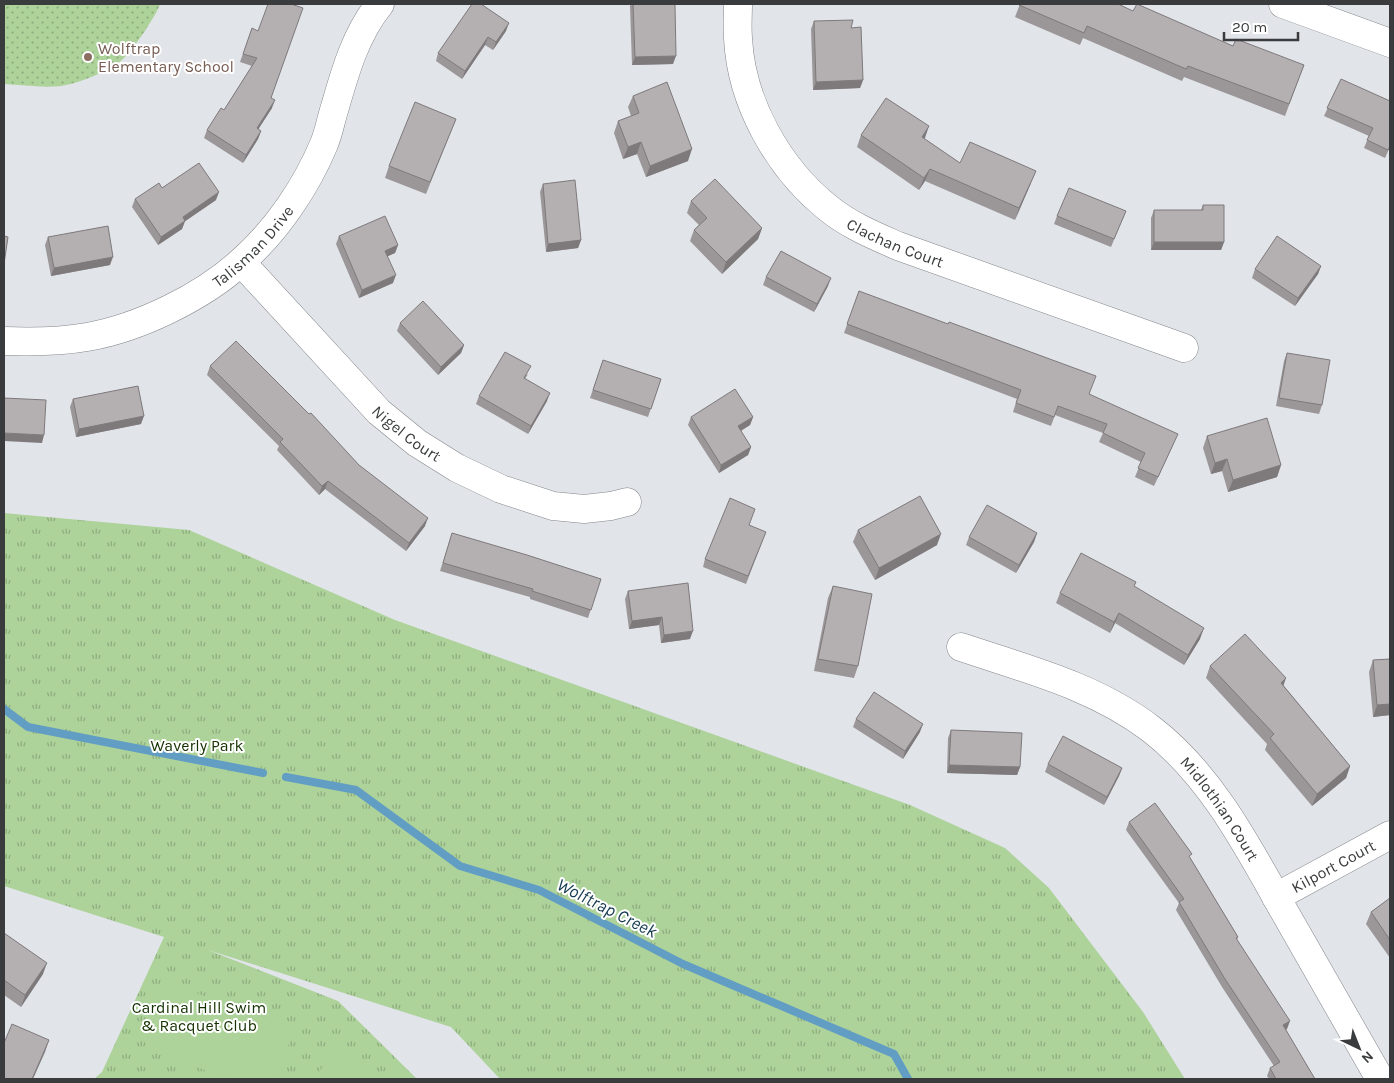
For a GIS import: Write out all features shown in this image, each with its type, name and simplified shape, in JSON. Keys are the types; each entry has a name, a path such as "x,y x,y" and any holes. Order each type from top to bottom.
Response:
{"street":[{"name":"Talisman Drive","path":"4,341 46,342 88,337 126,328 164,312 205,290 241,262 261,243 294,200 314,166 325,141 344,74 360,35 380,4"},
{"name":"Clachan Court","path":"738,4 738,39 744,78 757,116 776,151 800,182 828,208 860,229 898,246 1184,348"},
{"path":"1282,4 1329,12 1390,43"},
{"name":"Nigel Court","path":"241,262 379,412 417,443 457,468 501,489 554,506 584,509 627,502"},
{"name":"Midlothian Court","path":"961,646 1070,683 1115,705 1151,729 1184,759 1212,792 1253,856 1380,1079"},
{"name":"Kilport Court","path":"1276,897 1390,835"}],"green space":[{"path":"4,4 160,4 145,31 130,52 118,63 103,72 77,82 47,87 4,84"},
{"name":"Waverly Park","path":"4,513 189,530 395,620 910,805 1005,848 1049,888 1143,1012 1185,1079 500,1079 451,1027 208,950 338,1001 417,1079 94,1079 102,1072 164,937 4,886"},
{"name":"Cardinal Hill Swim & Racquet Club","path":"167,983 295,1028 276,1079 230,1079 144,1048"},
{"path":"337,1046 385,1079 314,1079"}],"building":[{"path":"268,4 291,4 303,8 271,98 275,100 257,128 261,131 246,155 207,130 221,108 224,110 257,58 243,54 252,28 258,31"},
{"path":"472,4 481,4 509,23 496,42 488,37 465,71 438,53"},
{"path":"633,4 675,4 676,56 635,57"},
{"path":"1020,4 1118,4 1133,11 1137,4 1233,46 1236,39 1304,65 1289,104 1188,66 1186,69 1087,26 1084,33"},
{"path":"853,20 851,28 861,27 863,80 816,82 814,21"},
{"path":"1341,79 1390,101 1390,146 1388,150 1367,140 1373,128 1327,108"},
{"path":"667,82 692,149 650,166 641,142 628,147 618,121 639,113 633,96"},
{"path":"886,98 929,126 922,137 960,163 970,142 1036,171 1019,208 930,169 924,178 861,135"},
{"path":"415,102 456,119 430,182 389,166"},
{"path":"199,163 219,192 183,217 185,221 161,237 135,199 159,183 162,188"},
{"path":"715,179 762,228 726,262 694,230 707,218 691,201"},
{"path":"575,180 581,240 548,244 543,184"},
{"path":"1069,188 1126,211 1114,239 1057,216"},
{"path":"1203,205 1224,205 1224,242 1154,242 1154,210 1203,210"},
{"path":"385,216 398,245 385,251 396,275 362,290 339,236"},
{"path":"108,226 113,257 54,268 48,237"},
{"path":"4,236 8,237 4,264"},
{"path":"1277,236 1321,266 1298,298 1255,269"},
{"path":"781,251 831,278 817,304 766,277"},
{"path":"859,291 1096,376 1089,394 1178,434 1158,477 1138,468 1145,453 1103,433 1107,424 1058,406 1054,417 1016,403 1021,390 847,324"},
{"path":"423,301 464,345 441,367 400,323"},
{"path":"236,341 309,414 311,413 359,465 428,518 409,543 328,481 322,486 280,442 283,439 210,366"},
{"path":"505,352 531,366 524,378 550,393 531,426 479,396"},
{"path":"1287,353 1330,360 1322,405 1279,398"},
{"path":"603,360 661,379 651,409 593,390"},
{"path":"138,386 144,416 79,429 73,399"},
{"path":"735,389 753,417 738,426 751,447 721,465 691,417"},
{"path":"4,398 46,400 44,435 4,433"},
{"path":"1267,418 1281,465 1233,480 1227,459 1215,463 1207,436"},
{"path":"920,496 941,534 879,568 858,530"},
{"path":"730,498 755,509 749,525 766,532 748,576 705,559"},
{"path":"987,505 1037,533 1019,565 969,537"},
{"path":"452,533 601,579 591,610 532,591 533,589 443,563"},
{"path":"1081,553 1136,582 1134,586 1204,628 1188,655 1119,613 1114,622 1060,593"},
{"path":"688,583 693,631 664,635 662,617 632,621 628,591"},
{"path":"833,586 872,594 858,666 818,659"},
{"path":"1245,634 1286,678 1281,683 1350,766 1317,794 1270,738 1274,734 1210,666"},
{"path":"1390,659 1390,704 1377,705 1373,660"},
{"path":"874,692 923,724 905,751 856,719"},
{"path":"951,730 1022,733 1020,767 949,765"},
{"path":"1063,736 1122,768 1107,797 1048,764"},
{"path":"1155,803 1192,854 1189,856 1238,937 1236,938 1290,1021 1283,1025 1315,1079 1276,1079 1270,1068 1280,1062 1225,979 1179,902 1184,899 1129,822"},
{"path":"1390,898 1390,940 1371,912"},
{"path":"4,933 47,963 25,995 4,980"},
{"path":"12,1024 49,1040 32,1079 4,1079 4,1043"}],"waterway":[{"name":"Wolftrap Creek","path":"4,709 28,727 263,773"},
{"name":"Wolftrap Creek","path":"286,777 356,790 460,866 539,890 683,964 894,1054 908,1079"}],"place":[{"name":"Wolftrap Elementary School","path":"88,57"}]}
